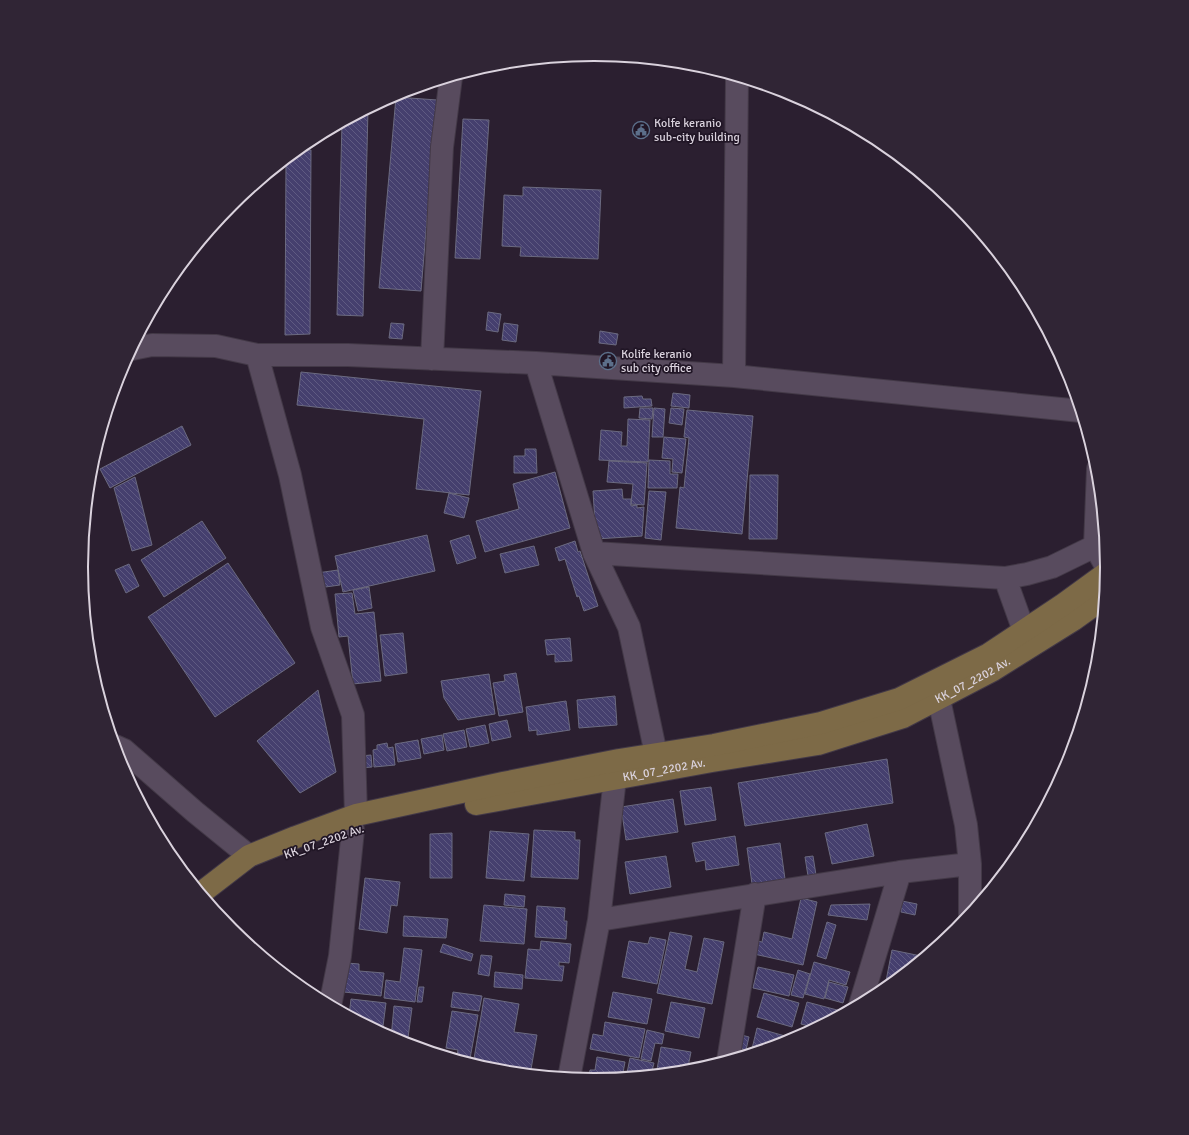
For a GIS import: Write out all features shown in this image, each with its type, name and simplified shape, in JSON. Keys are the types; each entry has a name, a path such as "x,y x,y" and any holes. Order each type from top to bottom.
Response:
{"main road":[{"path":"205,890 250,856 296,836 355,823 503,783 656,754 714,745 821,723 899,699 989,654 1064,604 1101,576"},
{"name":"KK_07_2202 Av.","path":"211,897 216,892 282,856 355,823 818,744 903,717 1006,662 1073,620 1100,601"}],"street":[{"path":"432,359 442,147 450,82"},
{"path":"734,376 737,82"},
{"path":"138,348 152,345 216,346 257,355 348,355 536,363 734,376 1076,410"},
{"path":"257,355 290,475 322,627 353,715 355,823 340,956 331,1000"},
{"path":"536,363 594,553 629,627 656,754"},
{"path":"1097,500 1095,546 1101,557"},
{"path":"594,553 1005,578 1052,567 1095,546"},
{"path":"1005,578 1024,631"},
{"path":"939,699 966,825 970,864 970,907"},
{"path":"122,749 195,812 250,856"},
{"path":"570,1073 599,920 615,778"},
{"path":"599,920 900,872 970,864"},
{"path":"862,997 900,872"},
{"path":"729,1056 755,894"}],"building":[{"path":"407,98 437,100 421,291 379,288 396,102"},
{"path":"368,114 363,316 337,315 342,129"},
{"path":"463,119 489,120 480,259 455,258"},
{"path":"307,150 311,150 310,334 285,335 286,166"},
{"path":"523,187 601,190 598,259 520,256 521,247 502,246 504,195 523,196"},
{"path":"488,312 501,314 498,332 486,330"},
{"path":"391,323 404,324 402,339 389,338"},
{"path":"504,323 518,325 516,342 502,340"},
{"path":"600,331 618,334 616,345 599,343"},
{"path":"301,372 481,391 469,495 416,489 424,419 297,405"},
{"path":"673,393 690,395 689,408 671,406"},
{"path":"642,396 643,399 651,399 652,406 624,408 624,397"},
{"path":"640,408 653,408 652,419 639,418"},
{"path":"654,408 665,409 663,437 652,437"},
{"path":"671,408 684,409 682,425 669,423"},
{"path":"687,410 753,416 742,534 676,528 680,487 684,488 689,438 684,437"},
{"path":"628,419 650,420 648,462 599,460 601,430 622,432 621,446 627,446"},
{"path":"182,426 191,445 110,488 100,469"},
{"path":"664,437 686,439 682,473 672,472 673,459 662,458"},
{"path":"525,449 536,449 537,473 514,473 514,456 525,456"},
{"path":"649,460 670,461 670,474 678,474 677,488 648,488"},
{"path":"609,461 647,463 644,505 631,504 633,484 607,482"},
{"path":"555,472 570,528 485,552 476,521 519,509 513,484"},
{"path":"750,475 778,475 777,539 749,539"},
{"path":"135,477 152,545 132,551 114,488"},
{"path":"622,489 623,499 631,499 631,506 637,505 637,508 644,507 642,536 596,539 593,491"},
{"path":"649,491 666,492 661,540 645,538"},
{"path":"449,493 469,498 464,518 444,513"},
{"path":"202,521 226,558 164,597 141,560"},
{"path":"427,535 435,571 343,592 335,556"},
{"path":"469,535 476,558 457,564 450,541"},
{"path":"575,541 578,552 580,551 598,606 584,611 579,596 577,597 565,559 559,561 555,548"},
{"path":"534,546 539,565 505,573 500,554"},
{"path":"228,563 295,663 215,717 148,617"},
{"path":"129,564 139,586 126,593 115,570"},
{"path":"338,570 340,585 318,588 317,573"},
{"path":"369,587 372,608 358,611 353,590"},
{"path":"352,593 355,614 374,612 381,681 353,684 348,636 339,637 335,594"},
{"path":"403,633 407,673 385,676 380,635"},
{"path":"570,638 572,661 555,662 555,654 547,655 545,640"},
{"path":"516,673 523,712 499,716 493,683 505,681 504,675"},
{"path":"489,674 495,714 458,720 444,698 441,681"},
{"path":"318,690 336,772 300,793 257,741"},
{"path":"615,696 617,725 579,728 577,700"},
{"path":"566,701 570,730 537,735 537,730 529,731 526,707"},
{"path":"507,720 511,737 492,741 489,724"},
{"path":"485,725 489,743 470,747 466,729"},
{"path":"464,730 467,747 447,751 443,734"},
{"path":"442,735 444,750 424,754 421,739"},
{"path":"418,740 421,758 398,762 395,744"},
{"path":"387,743 388,748 393,747 395,765 374,767 373,750 377,749 377,745"},
{"path":"371,755 372,767 360,768 360,756"},
{"path":"887,759 893,803 745,826 738,783"},
{"path":"711,787 716,820 685,825 680,791"},
{"path":"673,799 678,832 626,840 621,807"},
{"path":"867,824 874,856 832,864 825,833"},
{"path":"534,830 575,832 575,840 580,840 578,879 531,877"},
{"path":"490,831 529,834 524,881 486,878"},
{"path":"452,833 452,878 430,878 430,834"},
{"path":"735,836 739,865 706,870 705,860 696,862 692,843"},
{"path":"780,843 785,879 779,880 780,886 753,891 747,848"},
{"path":"666,856 671,887 630,894 625,862"},
{"path":"813,856 816,875 808,876 805,857"},
{"path":"365,878 400,882 397,906 391,905 387,933 359,929"},
{"path":"505,894 525,896 524,907 504,905"},
{"path":"801,898 817,902 803,965 754,954 757,941 762,942 764,932 792,939"},
{"path":"902,901 917,904 915,915 901,912"},
{"path":"870,904 867,920 828,915 831,905"},
{"path":"484,905 527,909 524,944 480,941"},
{"path":"537,906 565,908 564,921 567,921 566,939 535,937"},
{"path":"404,916 448,919 446,938 403,936"},
{"path":"827,922 836,925 826,959 817,956"},
{"path":"670,932 692,936 685,969 697,972 704,938 724,942 712,1004 657,993"},
{"path":"650,937 666,940 657,984 622,977 629,941 648,944"},
{"path":"541,941 571,944 569,963 559,962 559,966 564,966 562,981 525,978 528,949 540,950"},
{"path":"443,944 473,954 471,961 440,952"},
{"path":"404,948 422,950 415,1002 384,998 386,980 400,982"},
{"path":"892,950 919,956 903,969 886,981"},
{"path":"481,955 492,956 489,976 478,974"},
{"path":"814,962 850,972 846,985 829,980 824,999 805,994"},
{"path":"347,963 359,964 359,971 384,973 381,996 344,992"},
{"path":"758,967 794,975 789,996 753,988"},
{"path":"798,970 810,974 803,998 791,995"},
{"path":"495,972 523,975 522,989 494,987"},
{"path":"829,982 848,987 843,1003 825,998"},
{"path":"419,987 424,987 422,1002 417,1002"},
{"path":"453,992 482,996 479,1011 451,1007"},
{"path":"613,992 652,999 647,1024 608,1017"},
{"path":"764,993 799,1003 792,1027 757,1017"},
{"path":"484,998 519,1004 514,1032 537,1035 531,1070 474,1059"},
{"path":"351,999 386,1003 383,1027 350,1011"},
{"path":"671,1002 705,1008 699,1038 665,1031"},
{"path":"807,1002 840,1011 809,1026 801,1024"},
{"path":"394,1006 412,1008 408,1038 392,1031"},
{"path":"452,1011 478,1015 470,1058 457,1055 458,1050 446,1048"},
{"path":"605,1022 645,1029 639,1058 590,1049 593,1034 603,1036"},
{"path":"757,1028 785,1036 757,1047 752,1049"},
{"path":"647,1030 664,1034 662,1044 655,1043 651,1061 641,1059"},
{"path":"738,1034 749,1037 746,1050 735,1047"},
{"path":"661,1047 691,1052 688,1065 657,1070"},
{"path":"597,1057 625,1062 623,1073 589,1074 590,1070 595,1070"},
{"path":"630,1058 654,1063 652,1071 627,1073"}],"place":[{"name":"Kolfe keranio sub-city building","path":"641,130"},
{"name":"Kolife keranio sub city office","path":"608,361"}]}
